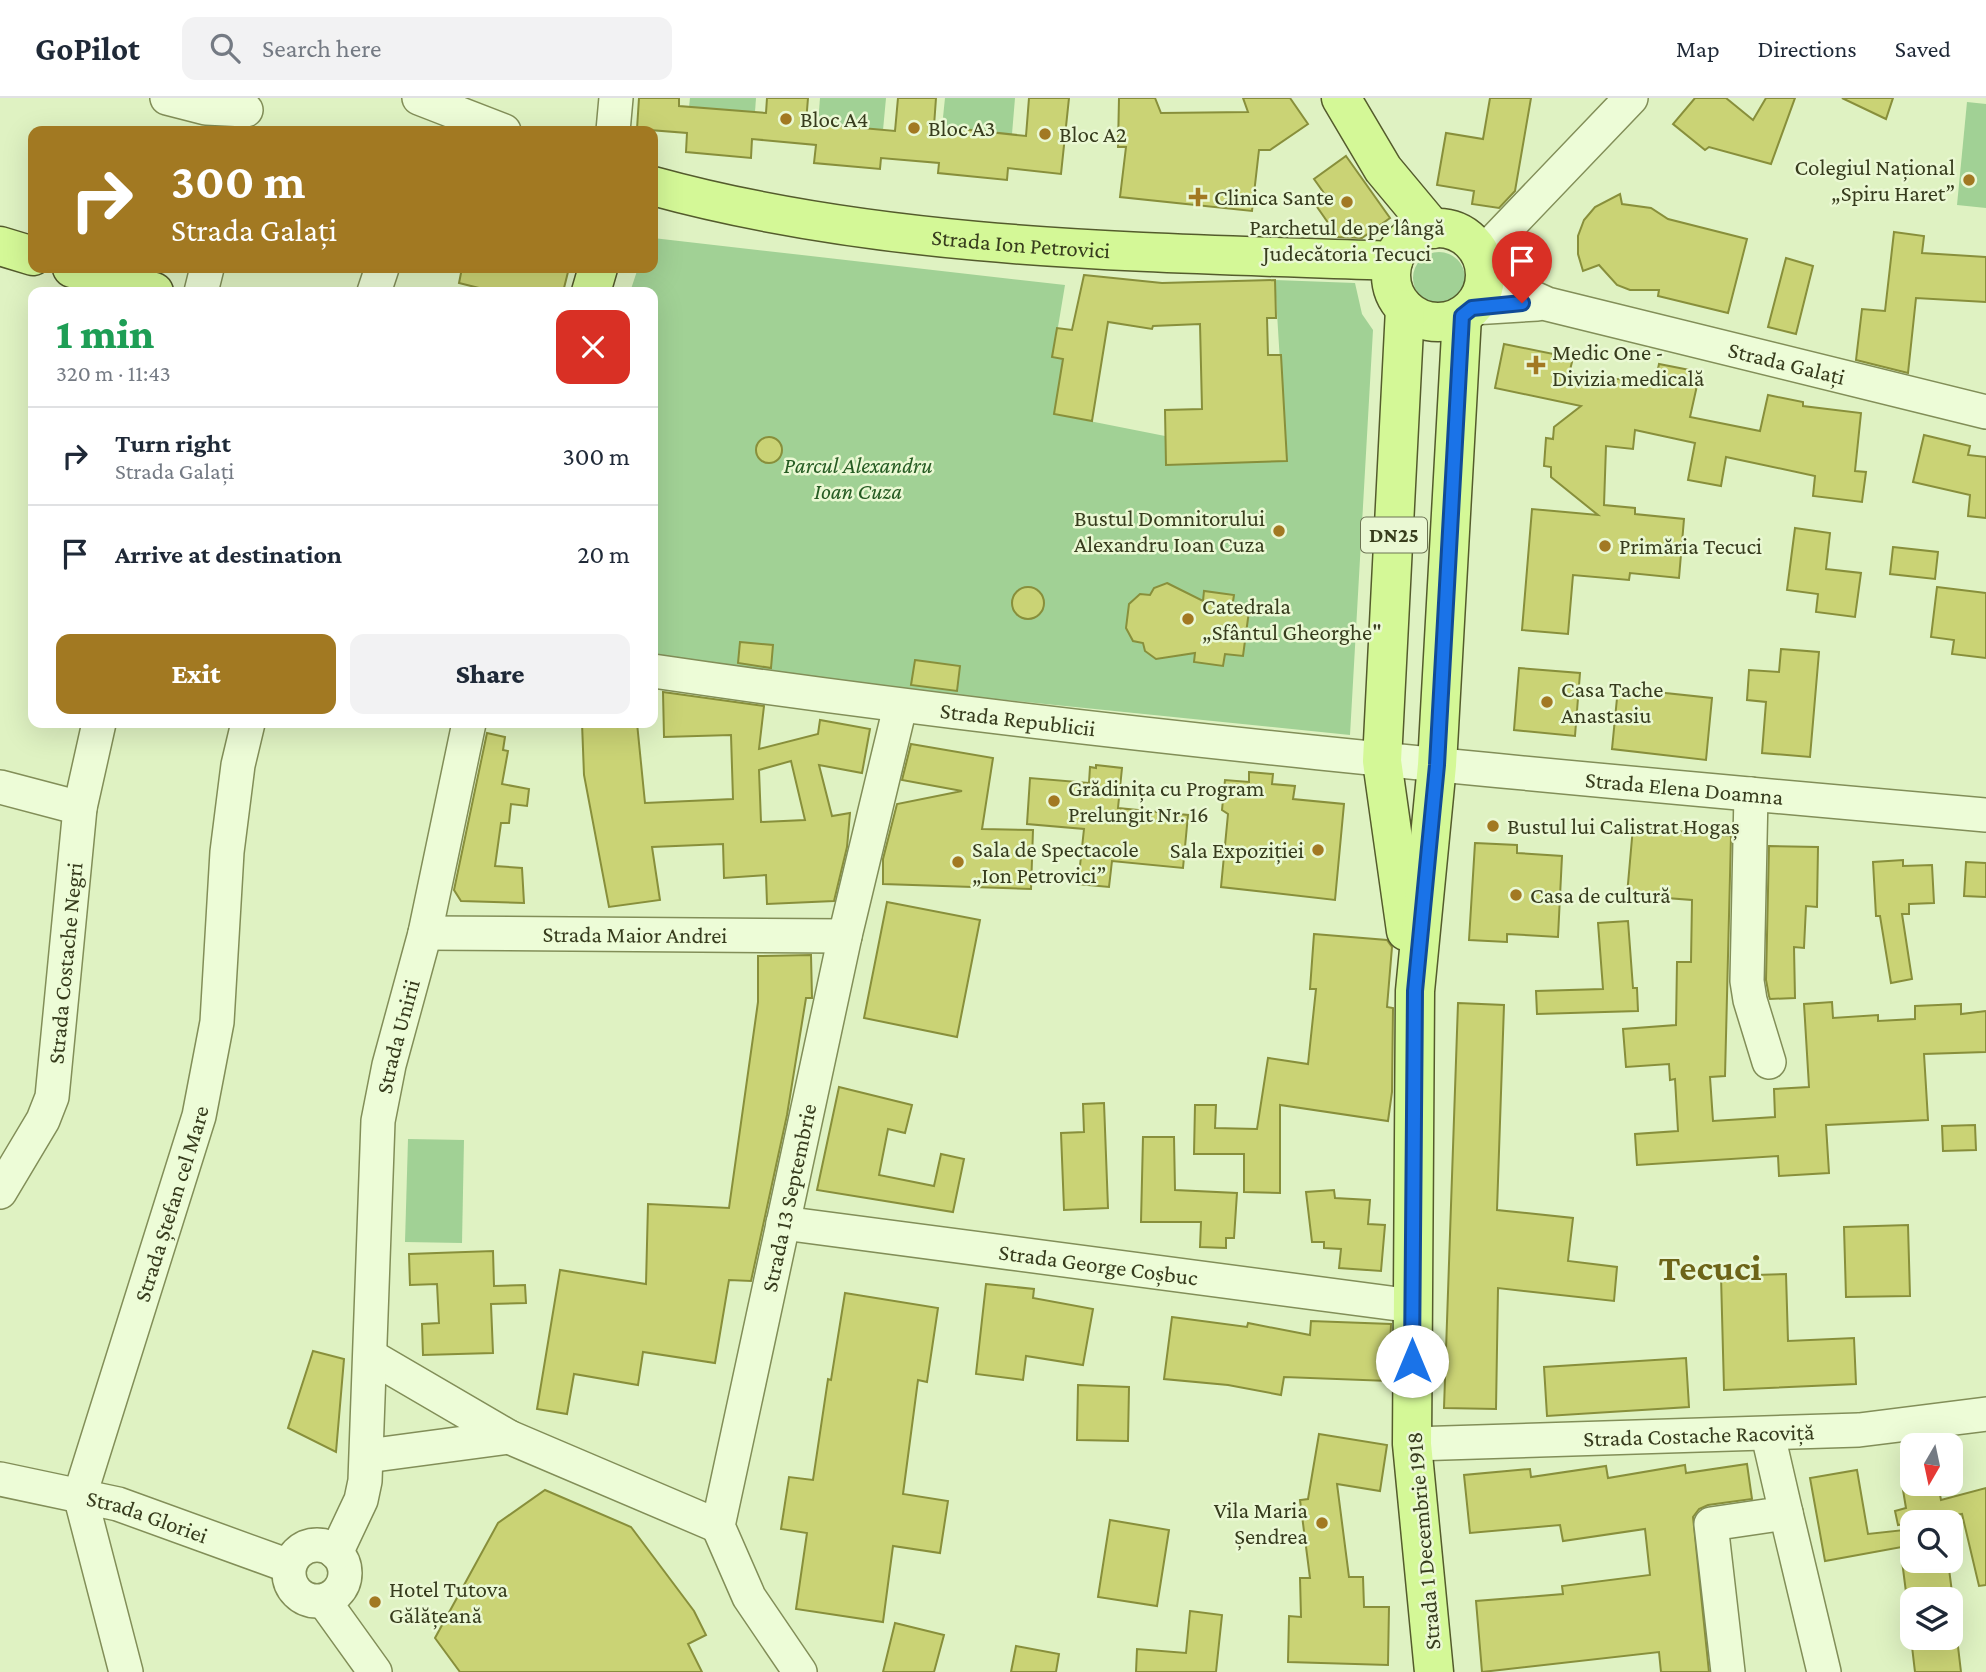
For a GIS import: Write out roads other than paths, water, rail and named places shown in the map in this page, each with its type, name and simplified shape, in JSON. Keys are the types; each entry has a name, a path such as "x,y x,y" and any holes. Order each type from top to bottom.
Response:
{"main road":[{"name":"DN25","path":"1341,98 1383,169 1410,244 1392,286 1405,309"},
{"name":"Strada Ion Petrovici","path":"658,187 786,215 997,243 1410,244"},
{"path":"1410,244 1461,234 1483,263"},
{"path":"0,246 28,254"},
{"name":"DN25","path":"1467,312 1484,286 1483,263"},
{"path":"89,273 137,287"},
{"path":"1405,309 1426,321 1438,322 1467,312"},
{"name":"Strada 1 Decembrie 1918","path":"1405,309 1382,761 1415,991"},
{"name":"Strada 1 Decembrie 1918","path":"1434,1672 1412,1444 1415,991 1437,765 1467,312"}],"street":[{"path":"167,98 206,108 249,113"},
{"path":"613,126 616,98"},
{"path":"1483,263 1631,98"},
{"path":"430,108 488,126"},
{"name":"Strada Galați","path":"1483,263 1505,285 1547,304 1986,412"},
{"name":"Strada Galați","path":"1467,312 1547,304"},
{"name":"Strada Republicii","path":"658,672 900,707 1382,761"},
{"name":"Strada 13 Septembrie","path":"718,1526 845,936 900,707"},
{"name":"Strada Costache Negri","path":"0,1192 43,1120 52,1097 80,808 98,728"},
{"name":"Strada Ștefan cel Mare","path":"80,1495 199,1116 217,1022 227,852 238,765 247,728"},
{"name":"Strada Unirii","path":"336,1553 361,1500 368,1457 378,1121 389,1065 425,933 468,728"},
{"name":"Strada Elena Doamna","path":"1382,761 1986,815"},
{"path":"0,787 80,808"},
{"path":"1751,794 1748,981 1750,1000 1769,1062"},
{"name":"Strada Maior Andrei","path":"425,933 845,936"},
{"name":"Strada George Coșbuc","path":"783,1223 1413,1306"},
{"path":"372,1357 509,1437 718,1526 749,1597 800,1672"},
{"name":"Strada Costache Racoviță","path":"1412,1444 1859,1430 1986,1414"},
{"path":"1768,1434 1824,1672"},
{"path":"368,1457 509,1437"},
{"name":"Strada Gloriei","path":"0,1479 80,1495 152,1514 289,1566"},
{"path":"80,1495 126,1672"},
{"path":"1728,1672 1711,1524 1786,1513"},
{"path":"318,1545 336,1553 341,1560 345,1576 338,1591 324,1601 314,1601 297,1593 288,1576 289,1566 300,1550 318,1545"},
{"path":"324,1601 374,1672"}],"place":[{"name":"Bloc A4","path":"786,119"},
{"name":"Bloc A3","path":"914,128"},
{"name":"Bloc A2","path":"1045,134"},
{"name":"Colegiul Național „Spiru Haret”","path":"1969,180"},
{"name":"Clinica Sante","path":"1198,197"},
{"name":"Parchetul de pe lângă Judecătoria Tecuci","path":"1347,202"},
{"name":"Medic One - Divizia medicală","path":"1536,365"},
{"name":"Bustul Domnitorului Alexandru Ioan Cuza","path":"1279,531"},
{"name":"Primăria Tecuci","path":"1605,546"},
{"name":"Catedrala „Sfântul Gheorghe\"","path":"1188,619"},
{"name":"Casa Tache Anastasiu","path":"1547,702"},
{"name":"Grădinița cu Program Prelungit Nr. 16","path":"1054,801"},
{"name":"Bustul lui Calistrat Hogaș","path":"1493,826"},
{"name":"Sala Expoziției","path":"1318,850"},
{"name":"Sala de Spectacole „Ion Petrovici”","path":"958,862"},
{"name":"Casa de cultură","path":"1516,895"},
{"name":"Vila Maria Șendrea","path":"1322,1523"},
{"name":"Hotel Tutova Gălățeană","path":"375,1602"}],"district":[{"name":"Tecuci","path":"1710,1267"}],"park label":[{"name":"Parcul Alexandru Ioan Cuza","path":"858,478"}]}
